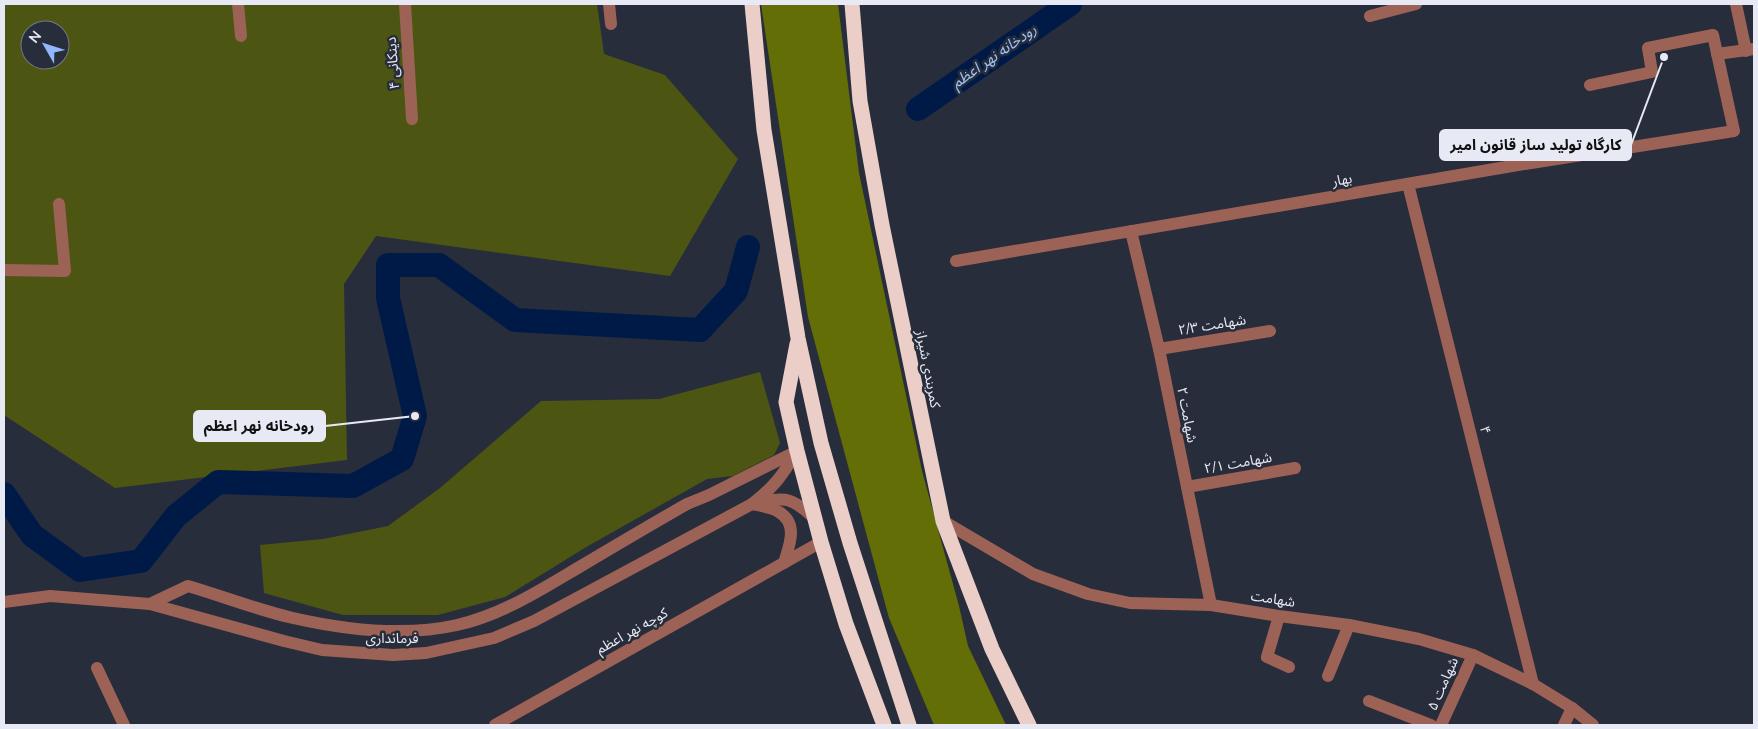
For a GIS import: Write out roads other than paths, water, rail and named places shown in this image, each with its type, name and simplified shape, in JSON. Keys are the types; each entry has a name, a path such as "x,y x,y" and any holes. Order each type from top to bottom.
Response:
{"highway":[{"path":"752,4 764,130 798,338 820,443 909,725"},
{"name":"کمربندی شیراز","path":"852,4 860,101 886,244 943,522 992,649 1029,725"},
{"path":"798,338 786,402 821,542 846,624 884,725"}],"street":[{"path":"238,4 241,36"},
{"name":"۴ دینکانی","path":"405,4 412,119"},
{"path":"610,4 611,24"},
{"path":"1370,16 1416,4"},
{"path":"1590,84 1652,72 1648,48 1713,35 1717,54 1750,50 1736,4"},
{"name":"بهار","path":"956,262 1408,184 1734,131 1717,54"},
{"name":"۴","path":"1408,184 1533,684"},
{"path":"4,270 65,271 59,204"},
{"name":"۲ شهامت","path":"1131,231 1159,349 1211,604"},
{"name":"۲/۳ شهامت","path":"1159,349 1270,331"},
{"path":"150,604 188,586 292,618 350,627 378,631 415,630 457,625 488,616 526,598 687,504 709,495 797,450"},
{"name":"فرمانداری","path":"4,602 50,596 150,604 322,650 393,655 426,653 494,638 534,621 752,504 772,489 797,450"},
{"name":"۲/۱ شهامت","path":"1187,487 1295,468"},
{"name":"فرمانداری","path":"752,504 778,498 790,500 801,506 815,519"},
{"path":"752,504 779,511 789,521 792,534 784,563"},
{"name":"شهامت","path":"943,522 1033,574 1088,594 1130,603 1211,604 1279,616 1349,625 1419,639 1472,655 1533,684 1572,708 1593,725"},
{"name":"کوچه نهر اعظم","path":"495,725 821,542"},
{"path":"1279,616 1267,657 1289,667"},
{"path":"1328,676 1349,625"},
{"name":"۵ شهامت","path":"1441,725 1472,655"},
{"path":"97,668 124,725"},
{"path":"1369,701 1431,725"},
{"path":"1564,725 1572,708"}],"waterway":[{"name":"رودخانه نهر اعظم","path":"918,109 1070,4"},
{"name":"رودخانه نهر اعظم","path":"4,494 32,535 80,570 141,561 176,516 218,482 353,486 402,459 415,416 388,298 388,265 439,265 515,320 700,330 736,291 748,247"}],"place":[{"name":"کارگاه تولید ساز قانون امیر","path":"1664,57"},
{"name":"رودخانه نهر اعظم","path":"415,416"}]}
